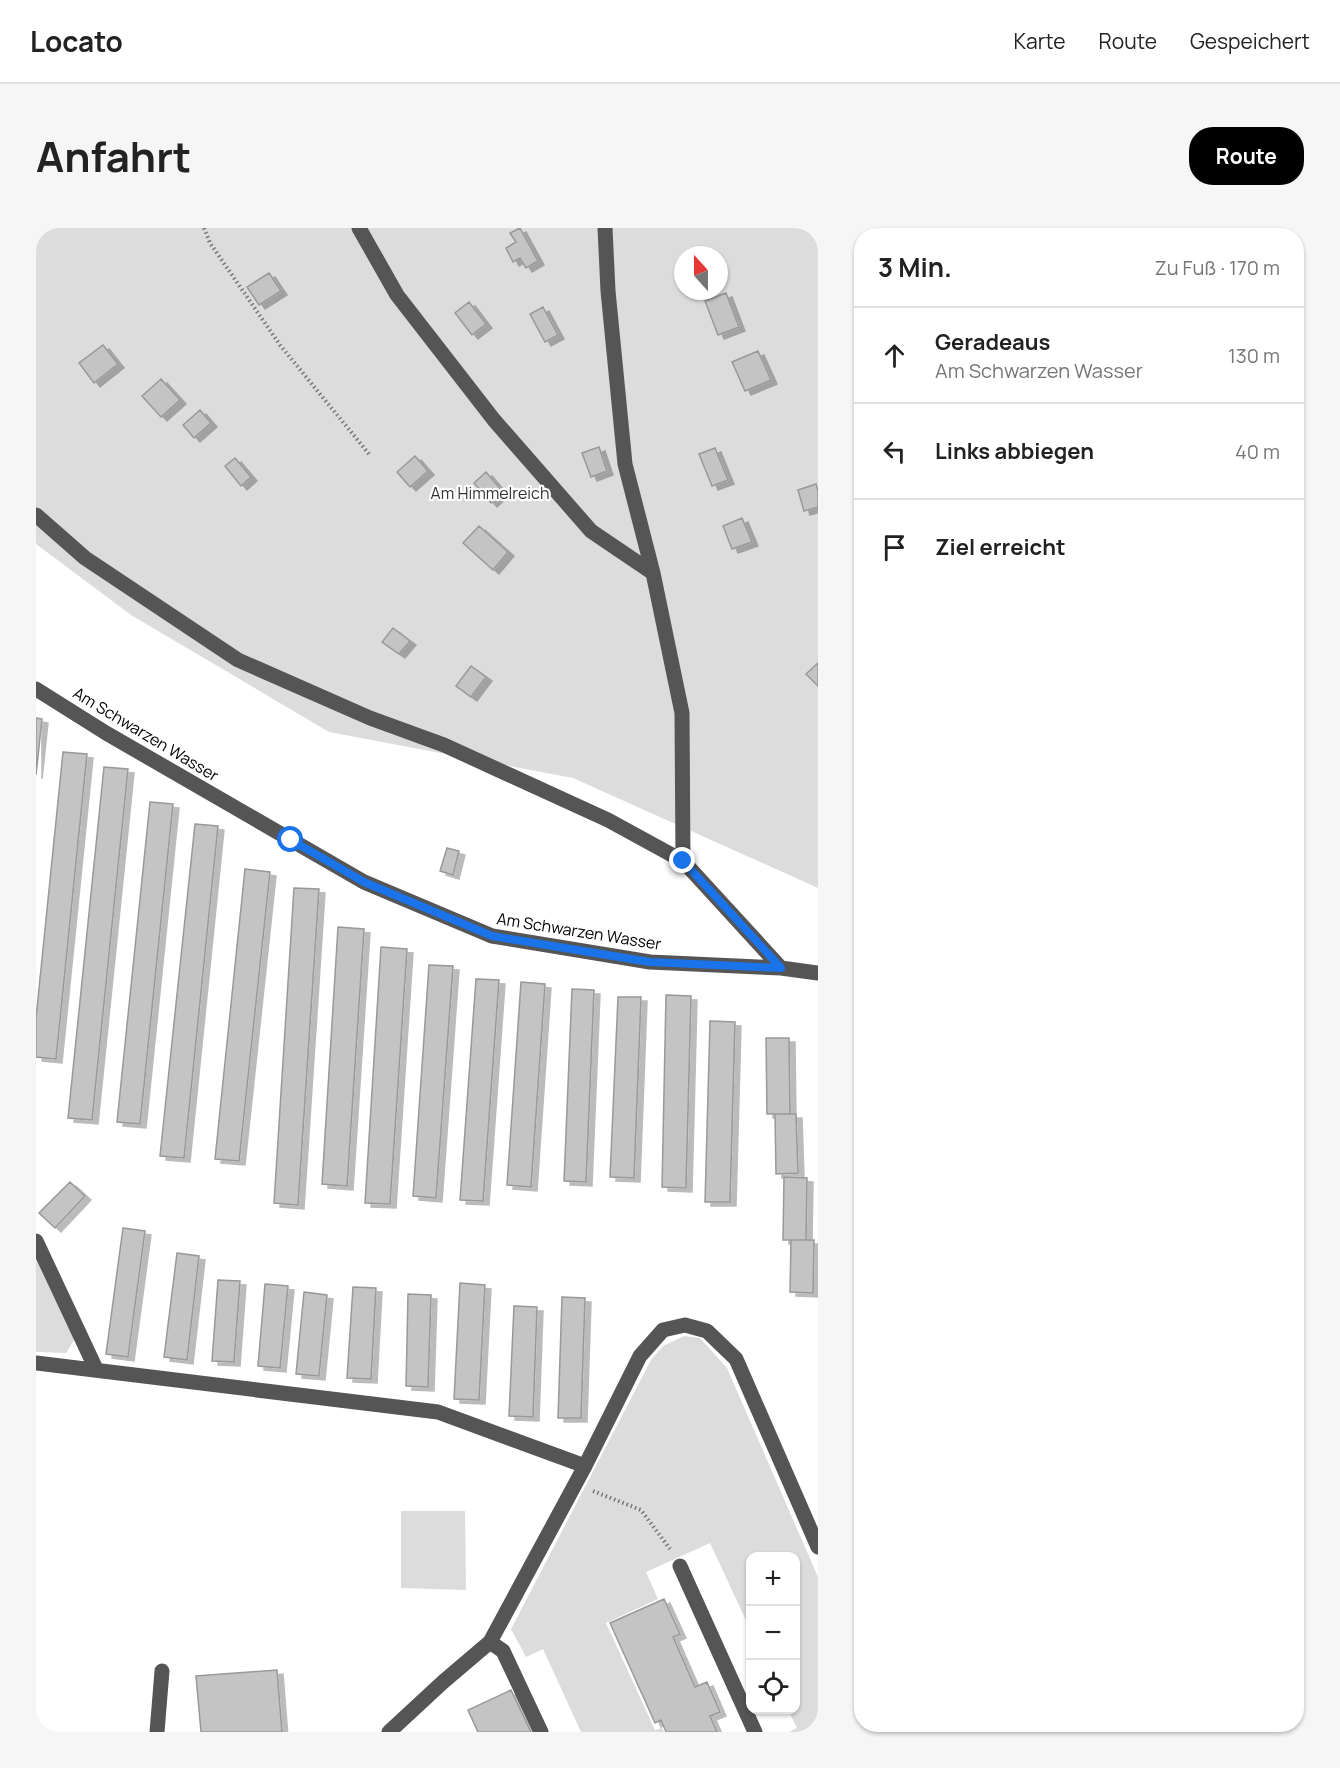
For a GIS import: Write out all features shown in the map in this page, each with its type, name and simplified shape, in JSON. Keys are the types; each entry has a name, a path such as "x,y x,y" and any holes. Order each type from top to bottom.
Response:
{"lane":[{"path":"359,228 397,295 494,420 591,531 653,573"},
{"path":"605,228 608,291 625,464 653,573 682,713 683,861"},
{"path":"36,515 85,558 238,660 370,718 444,746 608,820 683,861 781,968"},
{"name":"Am Schwarzen Wasser","path":"36,689 106,733 364,882 492,936 650,962 781,968 818,973"},
{"path":"36,1241 96,1369"},
{"path":"389,1732 442,1682 490,1642 576,1484 640,1356 663,1330 685,1325 707,1330 736,1359 818,1547"},
{"path":"36,1363 438,1412 585,1466"},
{"path":"680,1566 755,1732"},
{"path":"490,1642 503,1651 541,1732"},
{"path":"157,1732 162,1671"}],"path":[{"path":"204,228 210,243 280,345 369,454"},
{"path":"576,1484 641,1510 665,1541 680,1566"}],"green space":[{"name":"Am Himmelreich","path":"36,228 818,228 818,888 573,778 329,732 131,615 36,544"},
{"path":"36,1249 75,1330 74,1340 66,1353 36,1352"},
{"path":"684,1336 700,1338 727,1368 818,1577 818,1732 789,1732 797,1728 790,1714 800,1714 800,1552 746,1552 746,1620 710,1543 646,1572 658,1599 606,1623 655,1730 662,1728 664,1732 581,1732 543,1649 526,1657 511,1629 651,1360 663,1346"},
{"path":"401,1511 465,1511 466,1590 401,1588"}],"building":[{"path":"520,228 538,261 526,268 520,258 513,262 506,248 516,242 510,233"},
{"path":"269,273 281,291 259,305 247,287"},
{"path":"728,298 739,327 718,335 705,301"},
{"path":"469,302 486,324 472,335 455,313"},
{"path":"543,307 558,335 545,342 530,314"},
{"path":"103,345 118,364 94,383 79,363"},
{"path":"758,351 771,380 745,391 732,362"},
{"path":"161,379 180,400 161,417 142,396"},
{"path":"200,410 211,423 194,438 183,425"},
{"path":"599,447 607,471 591,477 582,453"},
{"path":"715,448 728,480 712,486 699,454"},
{"path":"415,456 428,471 410,487 397,472"},
{"path":"235,458 251,477 241,486 225,466"},
{"path":"486,472 503,492 491,503 474,483"},
{"path":"816,484 818,507 804,511 798,490"},
{"path":"742,518 752,542 732,549 723,526"},
{"path":"479,526 508,552 493,570 463,543"},
{"path":"393,628 410,641 399,654 382,642"},
{"path":"818,663 818,686 806,674"},
{"path":"471,666 486,677 471,697 456,686"},
{"path":"36,718 42,719 36,775"},
{"path":"63,752 87,754 56,1059 36,1057 36,1018"},
{"path":"104,767 128,769 92,1120 68,1118"},
{"path":"150,802 173,804 140,1124 117,1122"},
{"path":"195,824 218,826 184,1158 160,1156"},
{"path":"447,848 459,851 453,875 440,871"},
{"path":"245,869 270,872 239,1161 215,1159"},
{"path":"294,888 319,889 298,1205 274,1203"},
{"path":"338,927 364,929 347,1186 322,1184"},
{"path":"381,947 407,949 390,1204 365,1203"},
{"path":"429,965 453,966 436,1198 413,1196"},
{"path":"476,979 499,980 483,1201 460,1200"},
{"path":"521,982 545,984 531,1187 507,1185"},
{"path":"572,989 594,990 586,1182 564,1181"},
{"path":"666,995 691,996 686,1188 662,1187"},
{"path":"618,997 641,997 634,1178 610,1177"},
{"path":"710,1021 735,1022 730,1202 705,1202"},
{"path":"766,1038 789,1038 790,1114 767,1114"},
{"path":"775,1114 796,1114 798,1173 776,1174"},
{"path":"784,1177 807,1178 806,1240 783,1240"},
{"path":"70,1182 85,1196 55,1228 39,1213"},
{"path":"123,1228 145,1231 128,1357 106,1354"},
{"path":"791,1240 814,1240 813,1293 790,1292"},
{"path":"177,1253 199,1256 187,1360 164,1357"},
{"path":"218,1280 240,1281 234,1362 212,1361"},
{"path":"460,1283 485,1285 479,1400 454,1399"},
{"path":"265,1284 288,1286 280,1368 258,1366"},
{"path":"353,1287 376,1288 371,1379 347,1378"},
{"path":"304,1292 327,1295 319,1376 296,1374"},
{"path":"408,1294 431,1295 428,1387 406,1386"},
{"path":"562,1297 585,1298 581,1418 558,1418"},
{"path":"514,1306 537,1307 533,1417 509,1416"},
{"path":"664,1599 680,1634 673,1637 695,1687 707,1682 720,1712 710,1716 717,1732 666,1732 661,1720 655,1723 610,1623"},
{"path":"277,1670 282,1732 201,1732 196,1676"},
{"path":"511,1690 531,1732 478,1732 468,1710"}],"route":[{"path":"291,840 364,882 492,936 650,962 781,968 683,861"}]}
